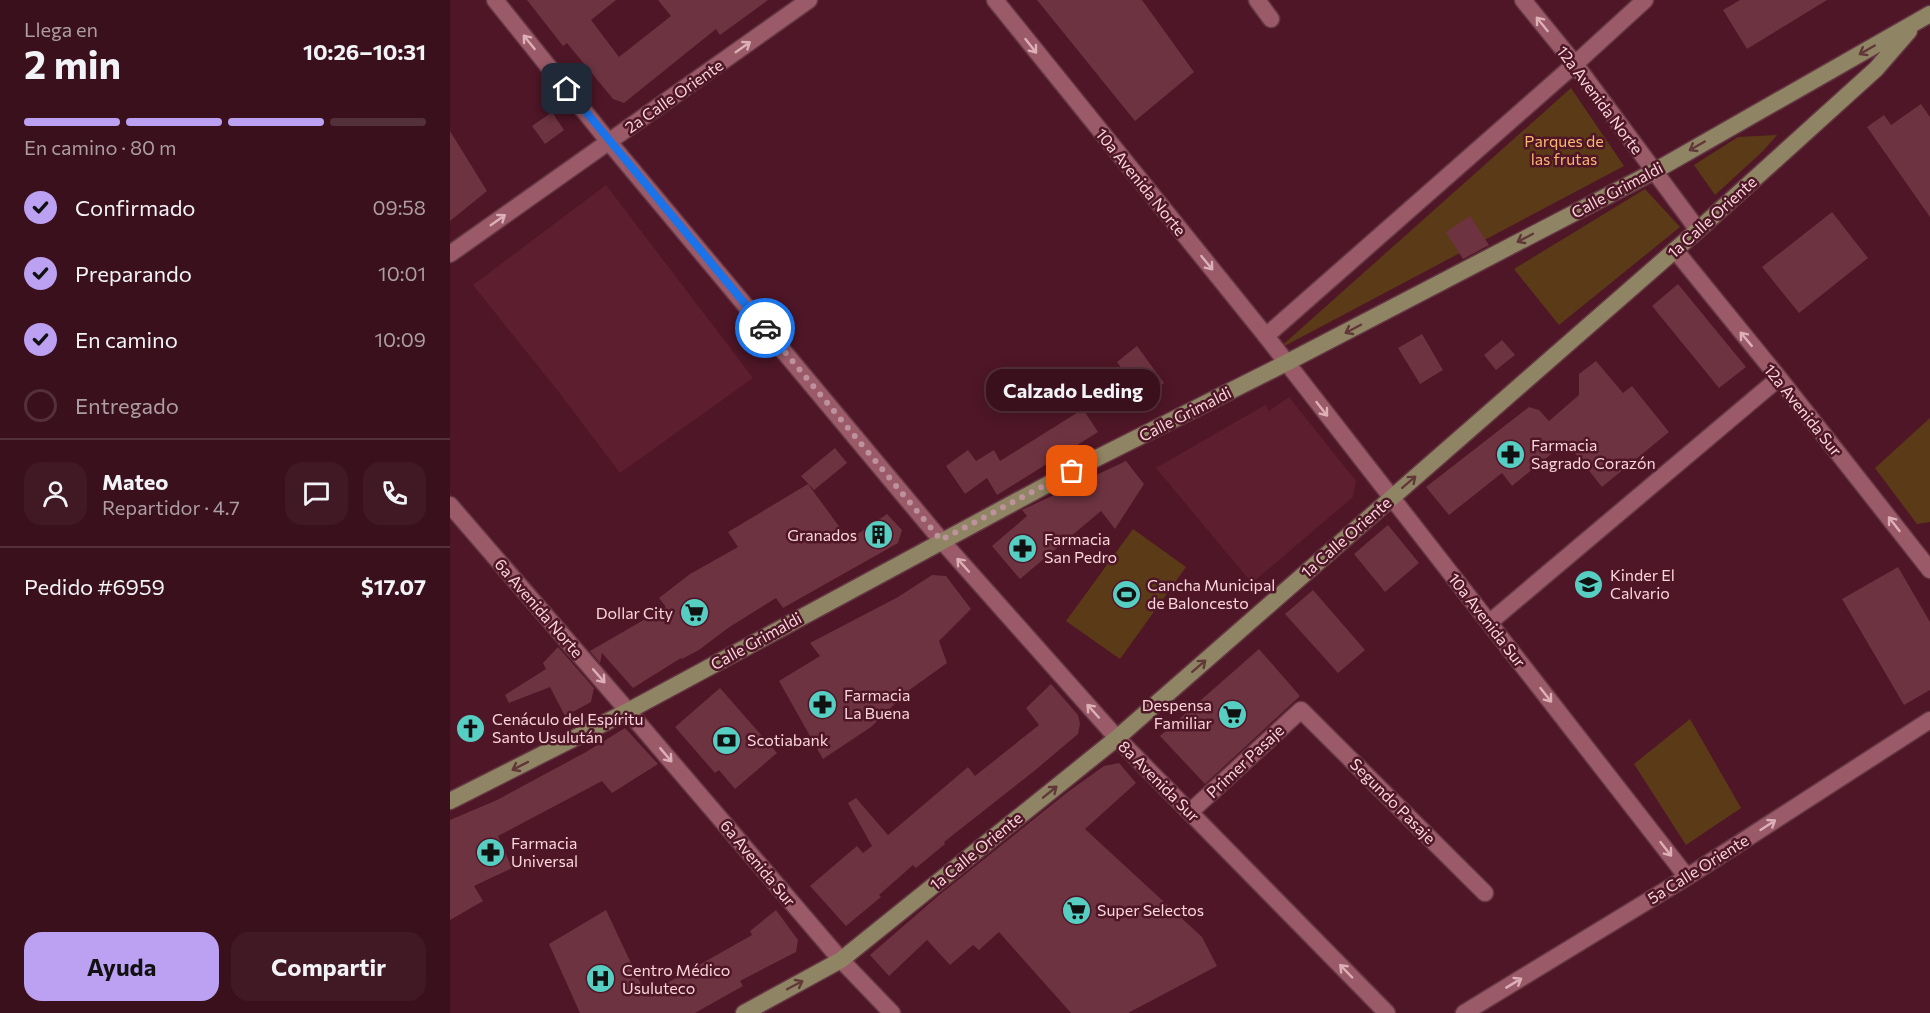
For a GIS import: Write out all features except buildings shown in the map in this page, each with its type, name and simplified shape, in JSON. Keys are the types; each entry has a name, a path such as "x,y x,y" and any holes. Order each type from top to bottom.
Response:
{"main road":[{"name":"Calle Grimaldi","path":"450,801 628,711 1091,461 1287,363 1653,172 1924,17"},
{"name":"1a Calle Oriente","path":"744,1013 841,960 1117,738 1698,230 1876,69 1924,17"}],"street":[{"name":"8a Avenida Sur","path":"495,0 609,142 941,540 1117,738 1387,1013"},
{"name":"2a Calle Oriente","path":"450,254 809,0"},
{"name":"10a Avenida Norte","path":"995,0 1287,363"},
{"path":"1257,0 1271,19"},
{"name":"12a Avenida Norte","path":"1523,0 1575,64 1698,230"},
{"path":"1266,336 1575,64 1644,0"},
{"name":"12a Avenida Sur","path":"1675,250 1930,570"},
{"name":"10a Avenida Sur","path":"1287,363 1687,877"},
{"path":"1490,622 1779,378"},
{"name":"6a Avenida Norte","path":"450,506 628,711"},
{"name":"Primer Pasaje","path":"1190,812 1300,710"},
{"name":"Segundo Pasaje","path":"1300,710 1485,893"},
{"name":"6a Avenida Sur","path":"628,711 841,960 891,1013"},
{"name":"5a Calle Oriente","path":"1464,1013 1687,877 1930,720"}],"shaded area":[{"path":"606,185 753,378 620,473 473,285"},
{"path":"1289,397 1356,481 1353,497 1252,583 1156,468 1265,405 1269,411"}],"green space":[{"name":"Parques de las frutas","path":"1571,88 1624,166 1277,350"},
{"path":"1777,135 1715,195 1694,165 1738,137"},
{"path":"1645,189 1680,227 1559,325 1514,269"},
{"path":"1930,418 1930,522 1917,524 1875,468"},
{"name":"Cancha Municipal de Baloncesto","path":"1133,529 1186,567 1120,659 1066,621"},
{"path":"1690,719 1741,808 1686,845 1634,764"}],"way so far":[{"path":"765,328 941,540 1072,471"}],"place":[{"name":"Farmacia Sagrado Corazón","path":"1510,454"},
{"name":"Calzado Leding","path":"1072,471"},
{"name":"Granados","path":"878,535"},
{"name":"Farmacia San Pedro","path":"1023,548"},
{"name":"Kinder El Calvario","path":"1589,584"},
{"name":"Cancha Municipal de Baloncesto","path":"1126,594"},
{"name":"Dollar City","path":"694,613"},
{"name":"Farmacia La Buena","path":"823,704"},
{"name":"Despensa Familiar","path":"1233,714"},
{"name":"Cenáculo del Espíritu Santo Usulután","path":"471,728"},
{"name":"Scotiabank","path":"726,740"},
{"name":"Farmacia Universal","path":"490,852"},
{"name":"Super Selectos","path":"1076,910"},
{"name":"Centro Médico Usuluteco","path":"601,979"}],"route":[{"path":"567,89 765,328"}]}
